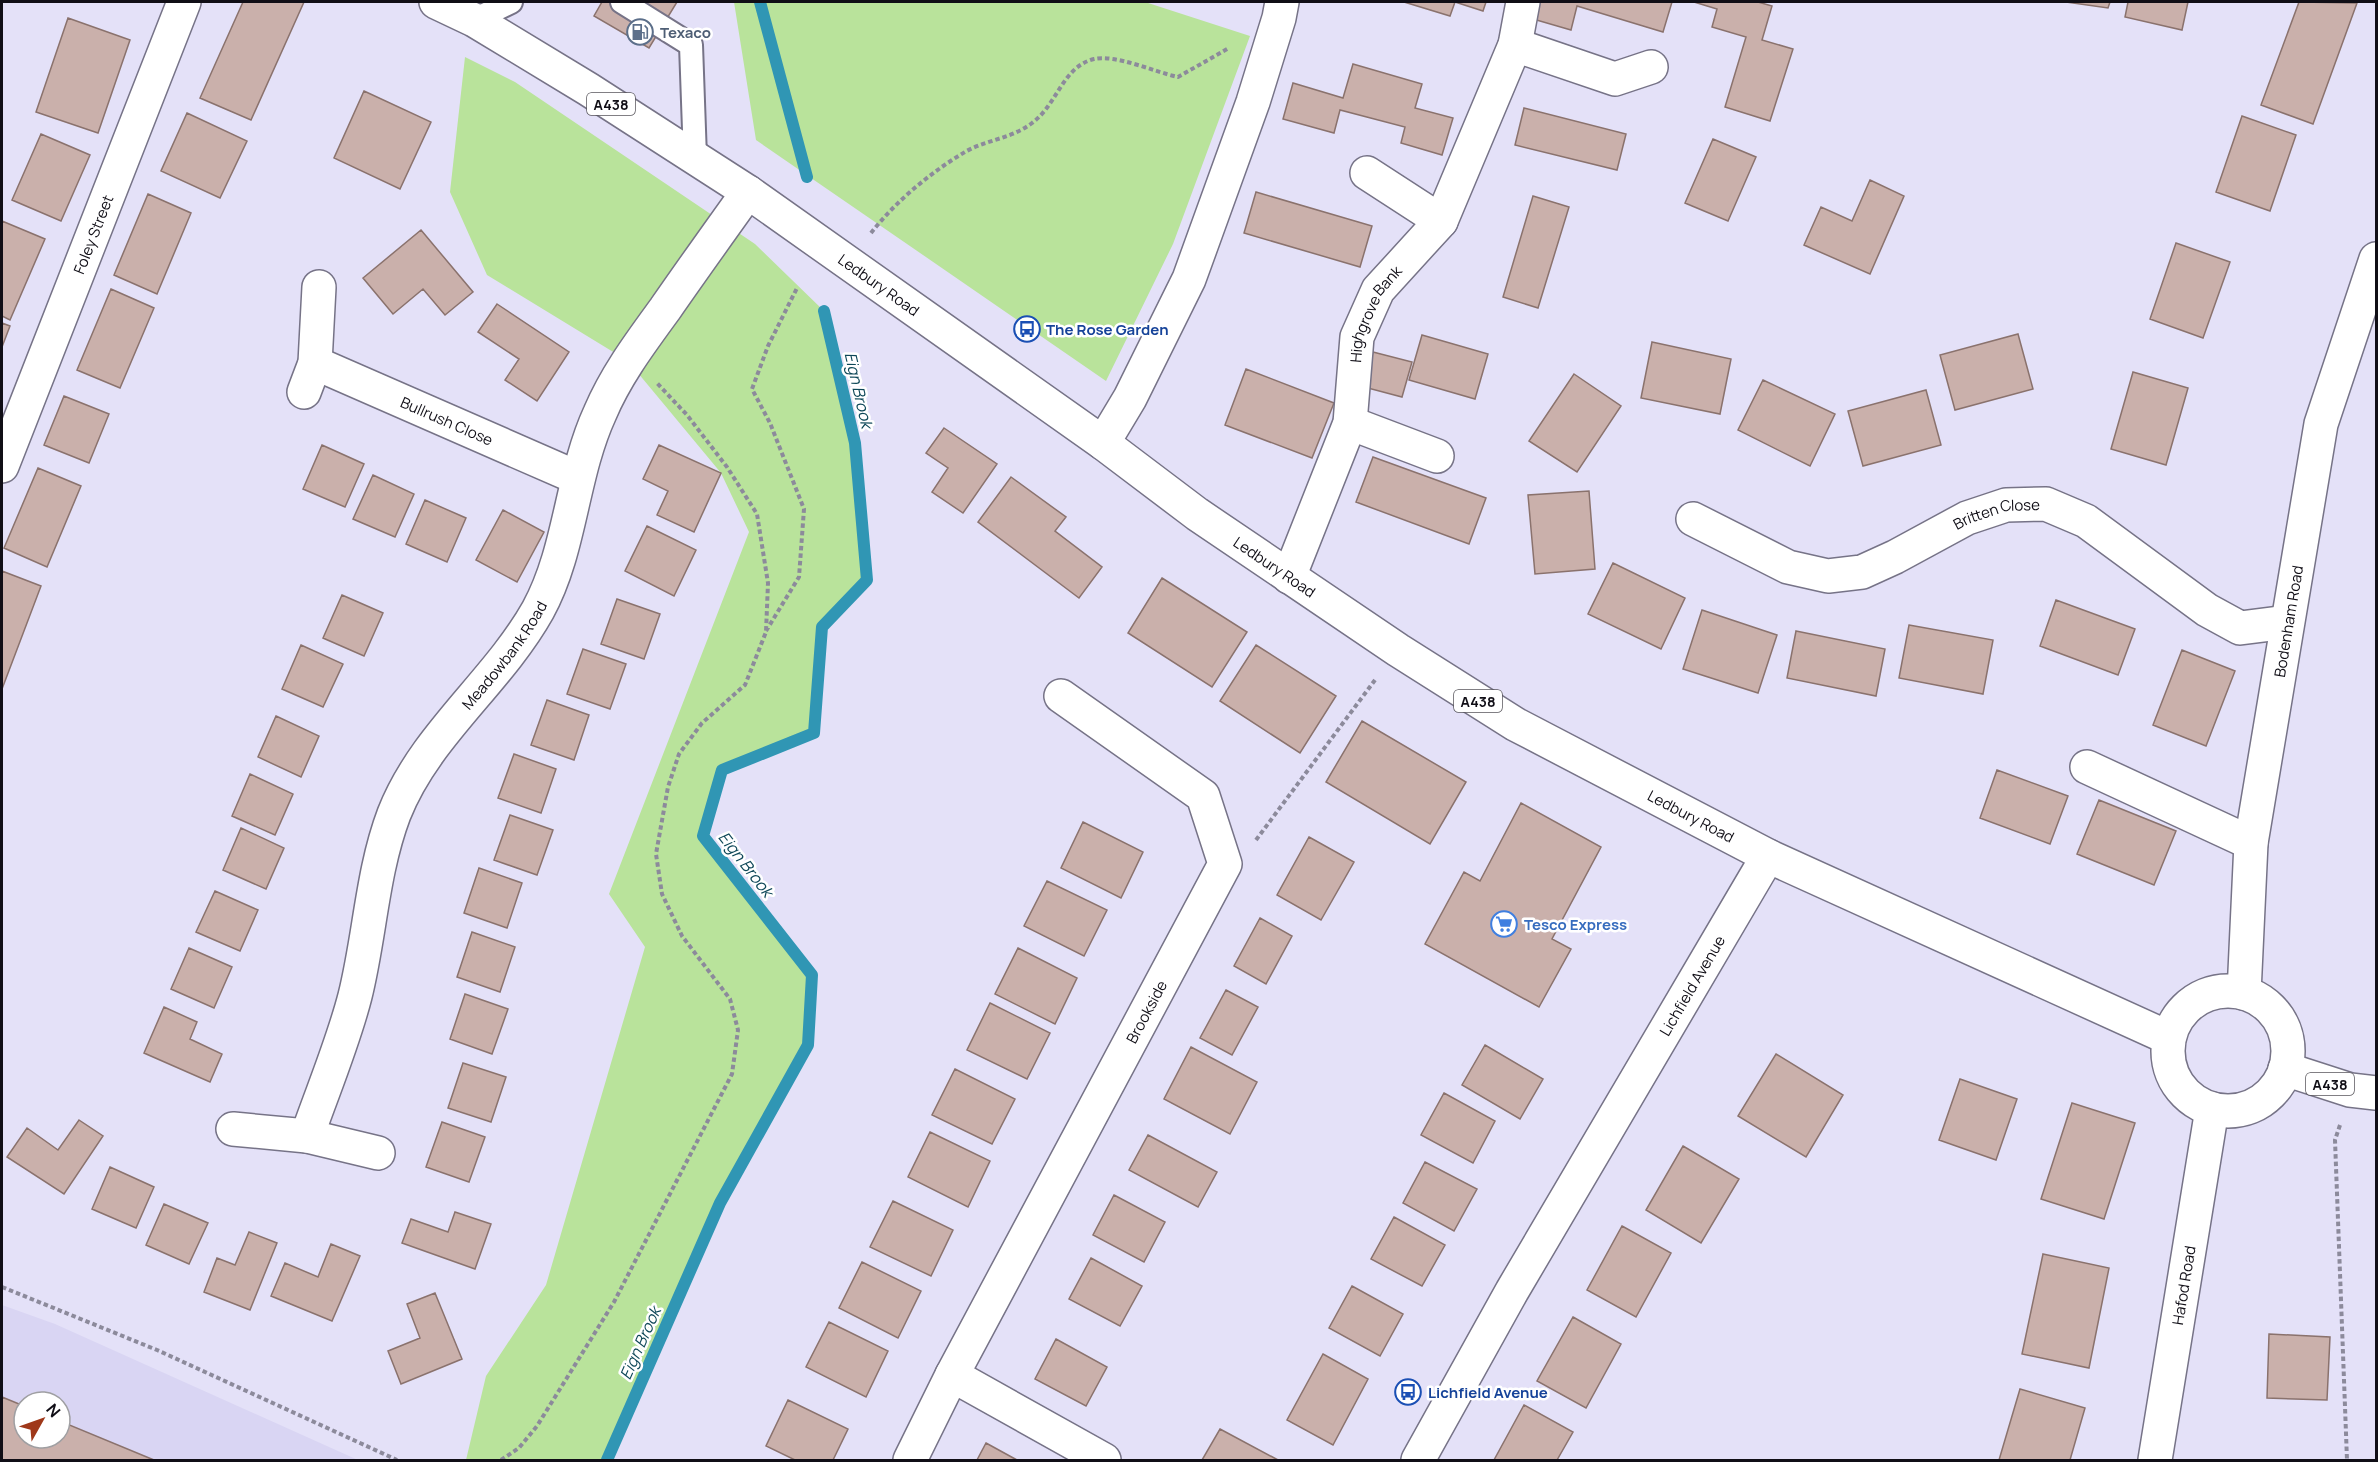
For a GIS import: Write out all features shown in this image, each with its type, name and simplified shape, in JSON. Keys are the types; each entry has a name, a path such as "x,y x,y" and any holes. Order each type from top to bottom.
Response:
{"main road":[{"name":"Foley Street","path":"2,466 184,2"},
{"name":"Ledbury Road","path":"436,2 474,20 748,192 1103,443 1197,514 1398,650 1515,724 1768,856 2169,1038"},
{"name":"Highgrove Bank","path":"1288,577 1350,423 1357,337 1378,290 1441,221 1515,45 1523,2"},
{"path":"1103,443 1130,398 1189,279 1253,102 1280,10"},
{"path":"1515,45 1615,79 1652,67"},
{"path":"1366,173 1441,221"},
{"name":"Meadowbank Road","path":"307,1136 355,997 379,868 394,814 418,768 439,736 505,660 538,610 554,574 578,478 599,413 628,361 748,192"},
{"name":"Bodenham Road","path":"2244,993 2251,843 2321,424 2376,259"},
{"name":"Bullrush Close","path":"320,287 309,378 578,478"},
{"path":"1350,423 1437,456"},
{"name":"Britten Close","path":"1693,519 1788,567 1828,576 1862,572 1967,518 2006,505 2046,504 2086,521 2207,610 2240,628 2287,622"},
{"path":"1061,696 1203,796 1225,864"},
{"path":"2087,767 2251,843"},
{"name":"Lichfield Avenue","path":"1418,1461 1512,1291 1768,856"},
{"name":"Brookside","path":"910,1461 952,1375 1225,864"},
{"path":"2227,990 2244,993 2266,1006 2280,1022 2286,1038 2285,1069 2276,1088 2267,1098 2248,1108 2212,1109 2190,1097 2176,1081 2171,1069 2169,1038 2180,1014 2195,1000 2227,990"},
{"name":"A438","path":"2285,1069 2363,1091"},
{"name":"Hafod Road","path":"2155,1461 2212,1109"},
{"path":"233,1129 307,1136 378,1153"},
{"path":"952,1375 1104,1461"}],"lane":[{"path":"474,20 511,2"},
{"path":"622,2 691,45 695,158"}],"path":[{"path":"847,262 885,215 937,172 966,151 1001,140 1031,124 1051,106 1060,88 1077,64 1097,58 1121,60 1149,70 1178,76 1280,10"},
{"path":"501,1461 519,1448 537,1426 614,1302 732,1074 738,1030 730,999 682,936 662,894 656,854 668,787 679,754 702,723 745,685 766,632 798,577 804,509 770,423 752,389 768,346 797,288"},
{"path":"628,361 651,378 687,415 727,467 757,514 768,583 766,632"},
{"path":"1225,864 1259,838 1398,650"},
{"path":"2347,1461 2335,1140 2363,1091"},
{"path":"2,1287 157,1350 397,1461"}],"shaded area":[{"path":"2,1305 55,1324 358,1460 2,1460"}],"green space":[{"path":"734,2 1145,2 1250,36 1173,244 1106,381 756,140"},
{"path":"465,57 515,82 755,244 824,311 855,443 867,580 822,627 814,733 722,770 703,836 812,975 808,1045 720,1203 607,1460 466,1460 486,1376 546,1285 645,947 609,894 749,532 721,473 628,361 487,275 450,192"}],"building":[{"path":"243,2 304,2 251,120 200,98"},
{"name":"Texaco","path":"602,2 677,2 649,48 594,16"},
{"path":"1404,2 1455,2 1450,16"},
{"path":"1455,2 1486,2 1483,11"},
{"path":"1538,2 1672,2 1663,32 1577,6 1571,30 1533,19"},
{"path":"1694,2 1758,2 1772,6 1762,40 1793,49 1770,121 1725,107 1746,37 1712,27 1717,9"},
{"path":"2066,2 2110,2 2108,8"},
{"path":"2128,2 2188,2 2182,30 2125,17"},
{"path":"2299,2 2357,3 2313,124 2261,105"},
{"path":"68,18 130,40 98,133 36,112"},
{"path":"1353,64 1422,84 1415,108 1453,118 1442,155 1401,143 1405,127 1340,110 1334,133 1283,119 1293,83 1343,98"},
{"path":"364,91 431,122 400,189 334,158"},
{"path":"1524,108 1626,134 1617,170 1515,145"},
{"path":"187,113 247,141 220,198 161,171"},
{"path":"2242,116 2296,135 2270,211 2216,192"},
{"path":"41,134 90,155 61,221 12,200"},
{"path":"1713,139 1756,157 1728,221 1685,203"},
{"path":"1870,180 1904,196 1870,274 1804,245 1821,207 1852,221"},
{"path":"1256,192 1372,226 1360,267 1244,233"},
{"path":"148,194 191,213 157,294 114,275"},
{"path":"1533,196 1569,207 1538,308 1503,297"},
{"path":"2,221 45,239 10,320 2,316"},
{"path":"421,230 473,292 445,315 423,289 393,314 363,278"},
{"path":"2176,243 2230,262 2203,338 2150,319"},
{"path":"111,289 154,308 120,388 77,370"},
{"path":"497,304 569,352 537,401 505,380 519,359 478,332"},
{"path":"2,323 10,326 2,347"},
{"path":"2018,334 2033,389 1955,410 1940,355"},
{"path":"1422,335 1488,354 1475,399 1409,380"},
{"path":"1652,342 1731,359 1720,414 1641,398"},
{"path":"1373,352 1412,362 1402,397 1364,387"},
{"path":"1246,369 1334,403 1312,458 1225,425"},
{"path":"2133,372 2188,388 2166,465 2111,449"},
{"path":"1574,374 1621,406 1577,472 1529,441"},
{"path":"1763,380 1835,414 1810,466 1738,430"},
{"path":"1926,390 1941,445 1863,466 1848,411"},
{"path":"64,396 109,414 89,463 44,445"},
{"path":"944,428 997,464 963,513 932,492 948,468 926,453"},
{"path":"322,445 364,464 345,507 303,489"},
{"path":"659,445 721,473 694,532 657,515 668,491 643,479"},
{"path":"1373,457 1486,498 1469,544 1356,502"},
{"path":"38,468 81,486 47,567 4,548"},
{"path":"373,475 414,494 395,537 353,519"},
{"path":"1011,477 1066,517 1055,531 1102,567 1079,598 978,522"},
{"path":"1589,491 1595,569 1535,574 1528,495"},
{"path":"425,500 466,518 447,562 406,544"},
{"path":"503,510 544,532 517,582 476,560"},
{"path":"647,526 696,550 674,596 625,571"},
{"path":"1613,563 1685,598 1661,649 1588,614"},
{"path":"2,571 41,586 2,689"},
{"path":"1162,578 1247,632 1212,687 1128,633"},
{"path":"342,595 383,613 364,656 323,638"},
{"path":"617,599 660,614 644,659 601,644"},
{"path":"2056,600 2135,629 2118,675 2040,646"},
{"path":"1702,610 1777,635 1758,693 1683,669"},
{"path":"1909,625 1993,640 1983,694 1899,678"},
{"path":"1796,631 1885,649 1876,696 1787,678"},
{"path":"301,645 343,664 323,707 282,689"},
{"path":"1256,645 1336,696 1300,753 1220,701"},
{"path":"583,649 626,664 610,709 567,694"},
{"path":"2182,650 2235,671 2206,746 2153,725"},
{"path":"547,700 589,715 574,760 531,745"},
{"path":"276,716 319,736 301,777 258,757"},
{"path":"1362,721 1466,782 1430,844 1326,782"},
{"path":"514,754 556,769 541,813 498,798"},
{"path":"1997,770 2068,796 2050,844 1980,818"},
{"path":"250,774 293,794 275,835 232,816"},
{"path":"2099,800 2176,831 2154,885 2077,854"},
{"path":"1521,803 1601,847 1552,939 1571,949 1539,1007 1425,944 1464,872 1480,881"},
{"path":"510,815 553,830 537,875 494,860"},
{"path":"1083,822 1143,852 1121,898 1061,868"},
{"path":"241,828 284,848 266,889 223,870"},
{"path":"1309,837 1354,862 1321,920 1277,895"},
{"path":"479,868 522,883 507,928 464,913"},
{"path":"1047,881 1107,910 1084,956 1024,926"},
{"path":"215,891 258,910 240,951 196,932"},
{"path":"1260,918 1292,936 1266,984 1234,966"},
{"path":"472,932 515,947 500,992 457,977"},
{"path":"189,948 232,967 214,1008 171,989"},
{"path":"1018,948 1077,978 1055,1024 995,994"},
{"path":"1226,990 1258,1007 1232,1055 1200,1038"},
{"path":"465,994 508,1009 492,1054 450,1039"},
{"path":"990,1003 1050,1033 1027,1079 967,1050"},
{"path":"164,1007 197,1022 190,1039 222,1054 210,1082 144,1053"},
{"path":"1485,1045 1543,1079 1520,1119 1462,1085"},
{"path":"1191,1047 1257,1082 1230,1134 1164,1099"},
{"path":"1776,1054 1843,1095 1806,1157 1738,1116"},
{"path":"463,1063 506,1077 491,1122 448,1108"},
{"path":"955,1069 1015,1099 992,1144 932,1115"},
{"path":"1960,1079 2017,1099 1996,1160 1939,1140"},
{"path":"1444,1093 1495,1121 1473,1163 1421,1135"},
{"path":"2072,1103 2135,1123 2104,1219 2041,1199"},
{"path":"79,1120 103,1136 64,1194 7,1157 27,1128 58,1150"},
{"path":"442,1122 485,1137 469,1182 426,1167"},
{"path":"930,1132 990,1161 968,1207 908,1177"},
{"path":"1148,1135 1217,1172 1198,1207 1129,1170"},
{"path":"1683,1146 1739,1179 1701,1243 1646,1210"},
{"path":"1425,1162 1477,1189 1454,1231 1403,1203"},
{"path":"110,1167 154,1187 136,1228 92,1209"},
{"path":"1114,1195 1165,1222 1144,1262 1093,1235"},
{"path":"893,1201 953,1230 931,1276 870,1247"},
{"path":"164,1204 208,1223 189,1264 146,1245"},
{"path":"455,1212 491,1224 475,1269 402,1243 411,1219 448,1232"},
{"path":"1394,1217 1445,1245 1422,1286 1371,1259"},
{"path":"1622,1226 1671,1253 1636,1317 1587,1290"},
{"path":"249,1232 277,1243 250,1310 204,1292 217,1258 235,1265"},
{"path":"331,1244 360,1256 332,1321 271,1296 285,1263 318,1277"},
{"path":"2043,1254 2109,1268 2089,1368 2022,1354"},
{"path":"1091,1258 1142,1286 1120,1326 1069,1299"},
{"path":"862,1262 921,1291 898,1338 839,1308"},
{"path":"1352,1286 1403,1314 1380,1356 1329,1328"},
{"path":"435,1293 462,1359 401,1384 388,1351 420,1338 407,1304"},
{"path":"1573,1317 1621,1344 1586,1408 1537,1381"},
{"path":"829,1322 888,1351 866,1397 806,1367"},
{"path":"2269,1334 2330,1337 2327,1400 2267,1398"},
{"path":"1056,1339 1107,1367 1086,1406 1035,1379"},
{"path":"1323,1354 1368,1379 1333,1445 1287,1420"},
{"path":"2020,1389 2085,1408 2070,1460 1999,1460"},
{"path":"2,1397 12,1401 12,1450 72,1450 72,1426 154,1460 2,1460"},
{"path":"788,1400 848,1429 833,1460 795,1460 766,1446"},
{"path":"1524,1405 1573,1432 1557,1460 1494,1460"},
{"path":"1220,1429 1278,1460 1202,1460"},
{"path":"986,1443 1017,1460 977,1460"}],"waterway":[{"name":"Eign Brook","path":"760,2 807,177"},
{"name":"Eign Brook","path":"607,1460 720,1203 808,1045 812,975 703,836 722,770 814,733 822,627 867,580 855,443 824,311"}],"place":[{"name":"Texaco","path":"640,32"},
{"name":"The Rose Garden","path":"1027,329"},
{"name":"Tesco Express","path":"1504,924"},
{"name":"Lichfield Avenue","path":"1408,1392"}]}
